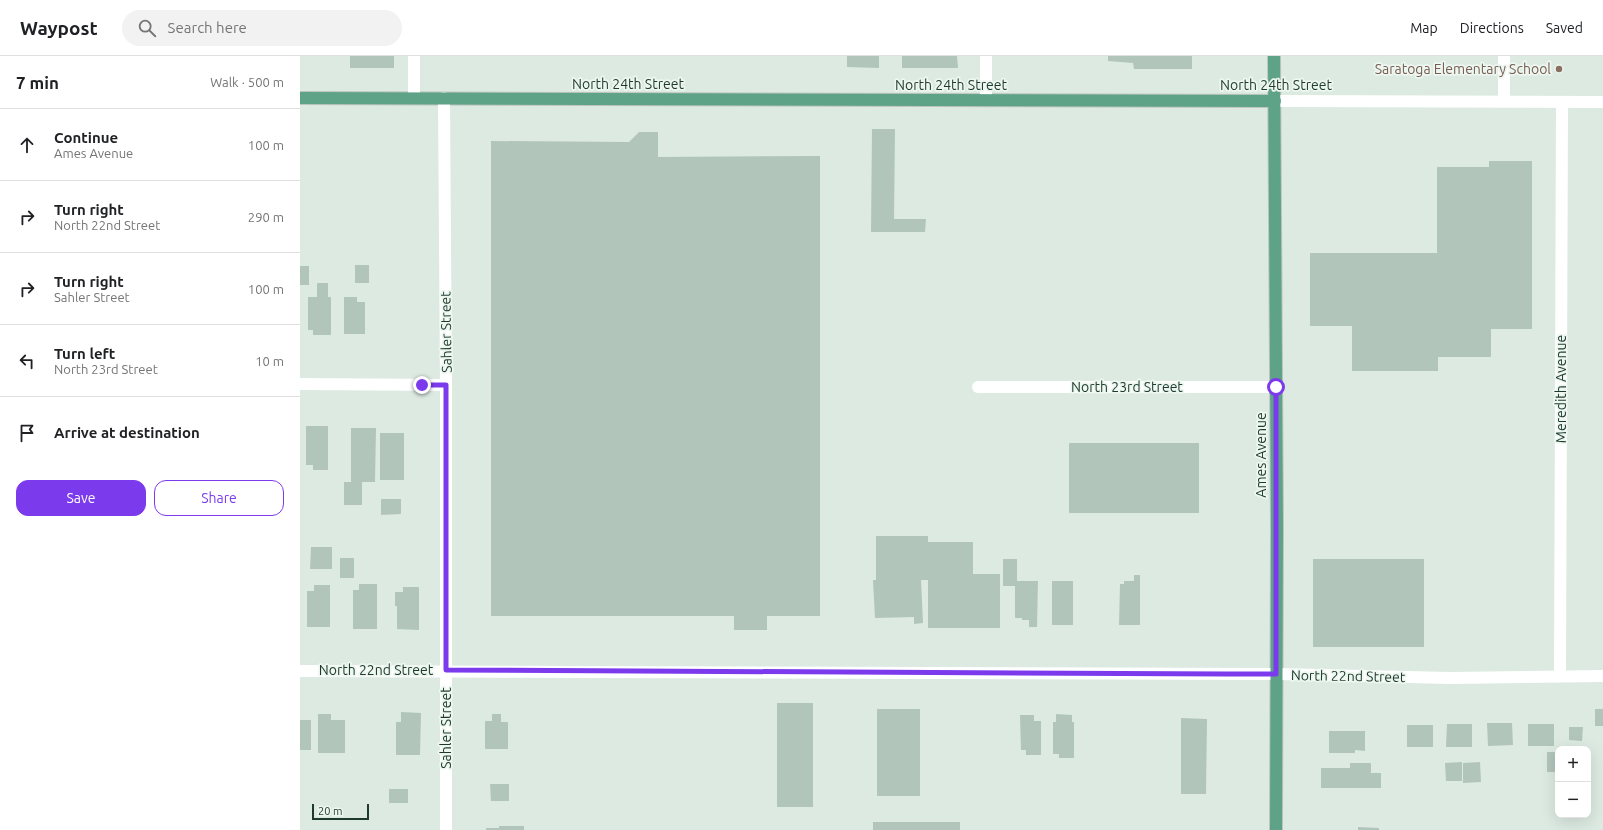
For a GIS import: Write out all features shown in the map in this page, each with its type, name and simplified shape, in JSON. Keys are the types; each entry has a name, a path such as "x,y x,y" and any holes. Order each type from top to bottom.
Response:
{"main road":[{"name":"Ames Avenue","path":"1274,56 1276,830"},
{"name":"North 24th Street","path":"300,98 1275,101"}],"street":[{"path":"414,56 414,98"},
{"path":"986,56 986,100"},
{"path":"1504,56 1504,101"},
{"name":"Sahler Street","path":"444,98 446,385 446,830"},
{"name":"North 24th Street","path":"1275,101 1603,102"},
{"name":"Meredith Avenue","path":"1560,676 1562,102"},
{"path":"300,384 446,385"},
{"name":"North 23rd Street","path":"978,387 1276,387"},
{"name":"North 22nd Street","path":"300,671 446,670 1276,674 1451,678 1603,676"}],"building":[{"path":"350,56 394,56 394,68 350,68"},
{"path":"847,56 879,56 879,68 847,67"},
{"path":"902,56 957,56 958,68 902,68"},
{"path":"1108,56 1192,56 1192,69 1134,69 1133,63 1108,61"},
{"path":"872,129 895,129 894,219 926,219 925,232 871,232"},
{"path":"639,132 658,132 658,157 820,156 820,616 767,616 767,630 734,630 734,616 491,616 491,141 629,142"},
{"path":"1489,161 1532,161 1532,329 1491,329 1491,357 1438,357 1438,371 1352,371 1352,326 1310,326 1310,253 1437,253 1437,167 1489,167"},
{"path":"355,265 369,265 369,283 355,283"},
{"path":"300,266 309,266 309,285 300,285"},
{"path":"317,283 328,283 328,297 331,297 331,335 313,335 313,330 308,330 308,297 317,297"},
{"path":"344,297 357,297 357,302 365,302 365,334 344,334"},
{"path":"306,426 328,426 328,470 313,470 313,465 306,465"},
{"path":"351,428 376,428 375,482 362,482 362,505 344,505 344,482 351,482"},
{"path":"380,433 404,433 404,480 380,480"},
{"path":"1069,443 1199,443 1199,513 1069,513"},
{"path":"381,499 401,499 401,514 381,515"},
{"path":"876,536 928,536 928,542 973,542 973,574 1000,574 1000,628 928,628 928,580 921,580 923,623 914,624 914,617 875,618 873,580 876,580"},
{"path":"311,547 332,547 332,569 310,569"},
{"path":"340,558 354,558 354,578 340,578"},
{"path":"1003,559 1017,559 1017,581 1038,581 1037,627 1029,627 1029,620 1015,618 1015,586 1003,586"},
{"path":"1313,559 1424,559 1424,647 1313,647"},
{"path":"1134,575 1140,575 1140,625 1119,625 1120,584 1124,584 1124,581 1134,581"},
{"path":"1052,581 1073,581 1073,625 1052,625"},
{"path":"359,584 377,584 377,629 353,629 353,590 359,590"},
{"path":"314,585 330,585 330,627 307,627 307,591 314,591"},
{"path":"403,587 419,587 419,630 397,629 397,606 395,606 395,592 403,592"},
{"path":"777,703 813,703 813,807 777,807"},
{"path":"877,709 920,709 920,796 877,796"},
{"path":"1595,709 1603,709 1603,726 1595,726"},
{"path":"401,712 421,713 420,755 396,755 396,722 401,722"},
{"path":"318,714 331,714 331,720 345,720 345,753 318,753"},
{"path":"492,714 501,714 501,722 508,722 508,749 485,749 485,721 492,721"},
{"path":"1056,714 1072,715 1072,722 1074,722 1074,758 1059,758 1059,754 1053,754 1053,722 1056,722"},
{"path":"1020,715 1034,715 1034,721 1041,721 1041,755 1026,755 1026,750 1021,750"},
{"path":"1181,718 1207,719 1206,794 1181,794"},
{"path":"300,720 311,720 311,750 300,750"},
{"path":"1487,723 1512,723 1513,745 1488,746"},
{"path":"1447,724 1472,724 1472,747 1446,747"},
{"path":"1528,724 1554,724 1554,746 1528,746"},
{"path":"1407,725 1433,725 1433,747 1407,747"},
{"path":"1569,727 1583,727 1582,741 1569,740"},
{"path":"1329,731 1365,731 1365,751 1355,750 1355,753 1329,753"},
{"path":"1547,752 1555,752 1555,772 1547,772"},
{"path":"1462,762 1462,781 1446,781 1445,763"},
{"path":"1480,762 1481,782 1463,783 1463,763"},
{"path":"1350,763 1371,763 1371,773 1381,773 1381,788 1321,788 1321,768 1350,768"},
{"path":"490,784 509,784 509,801 491,801"},
{"path":"389,789 408,789 408,803 389,803"},
{"path":"873,822 960,822 960,830 873,830"},
{"path":"499,826 524,826 524,830 486,830 486,828 499,828"},
{"path":"1358,827 1379,828 1379,830 1358,830"}],"place":[{"name":"Saratoga Elementary School","path":"1559,69"}],"route":[{"path":"422,385 446,385 446,670 1226,674 1276,674 1276,387"}]}
